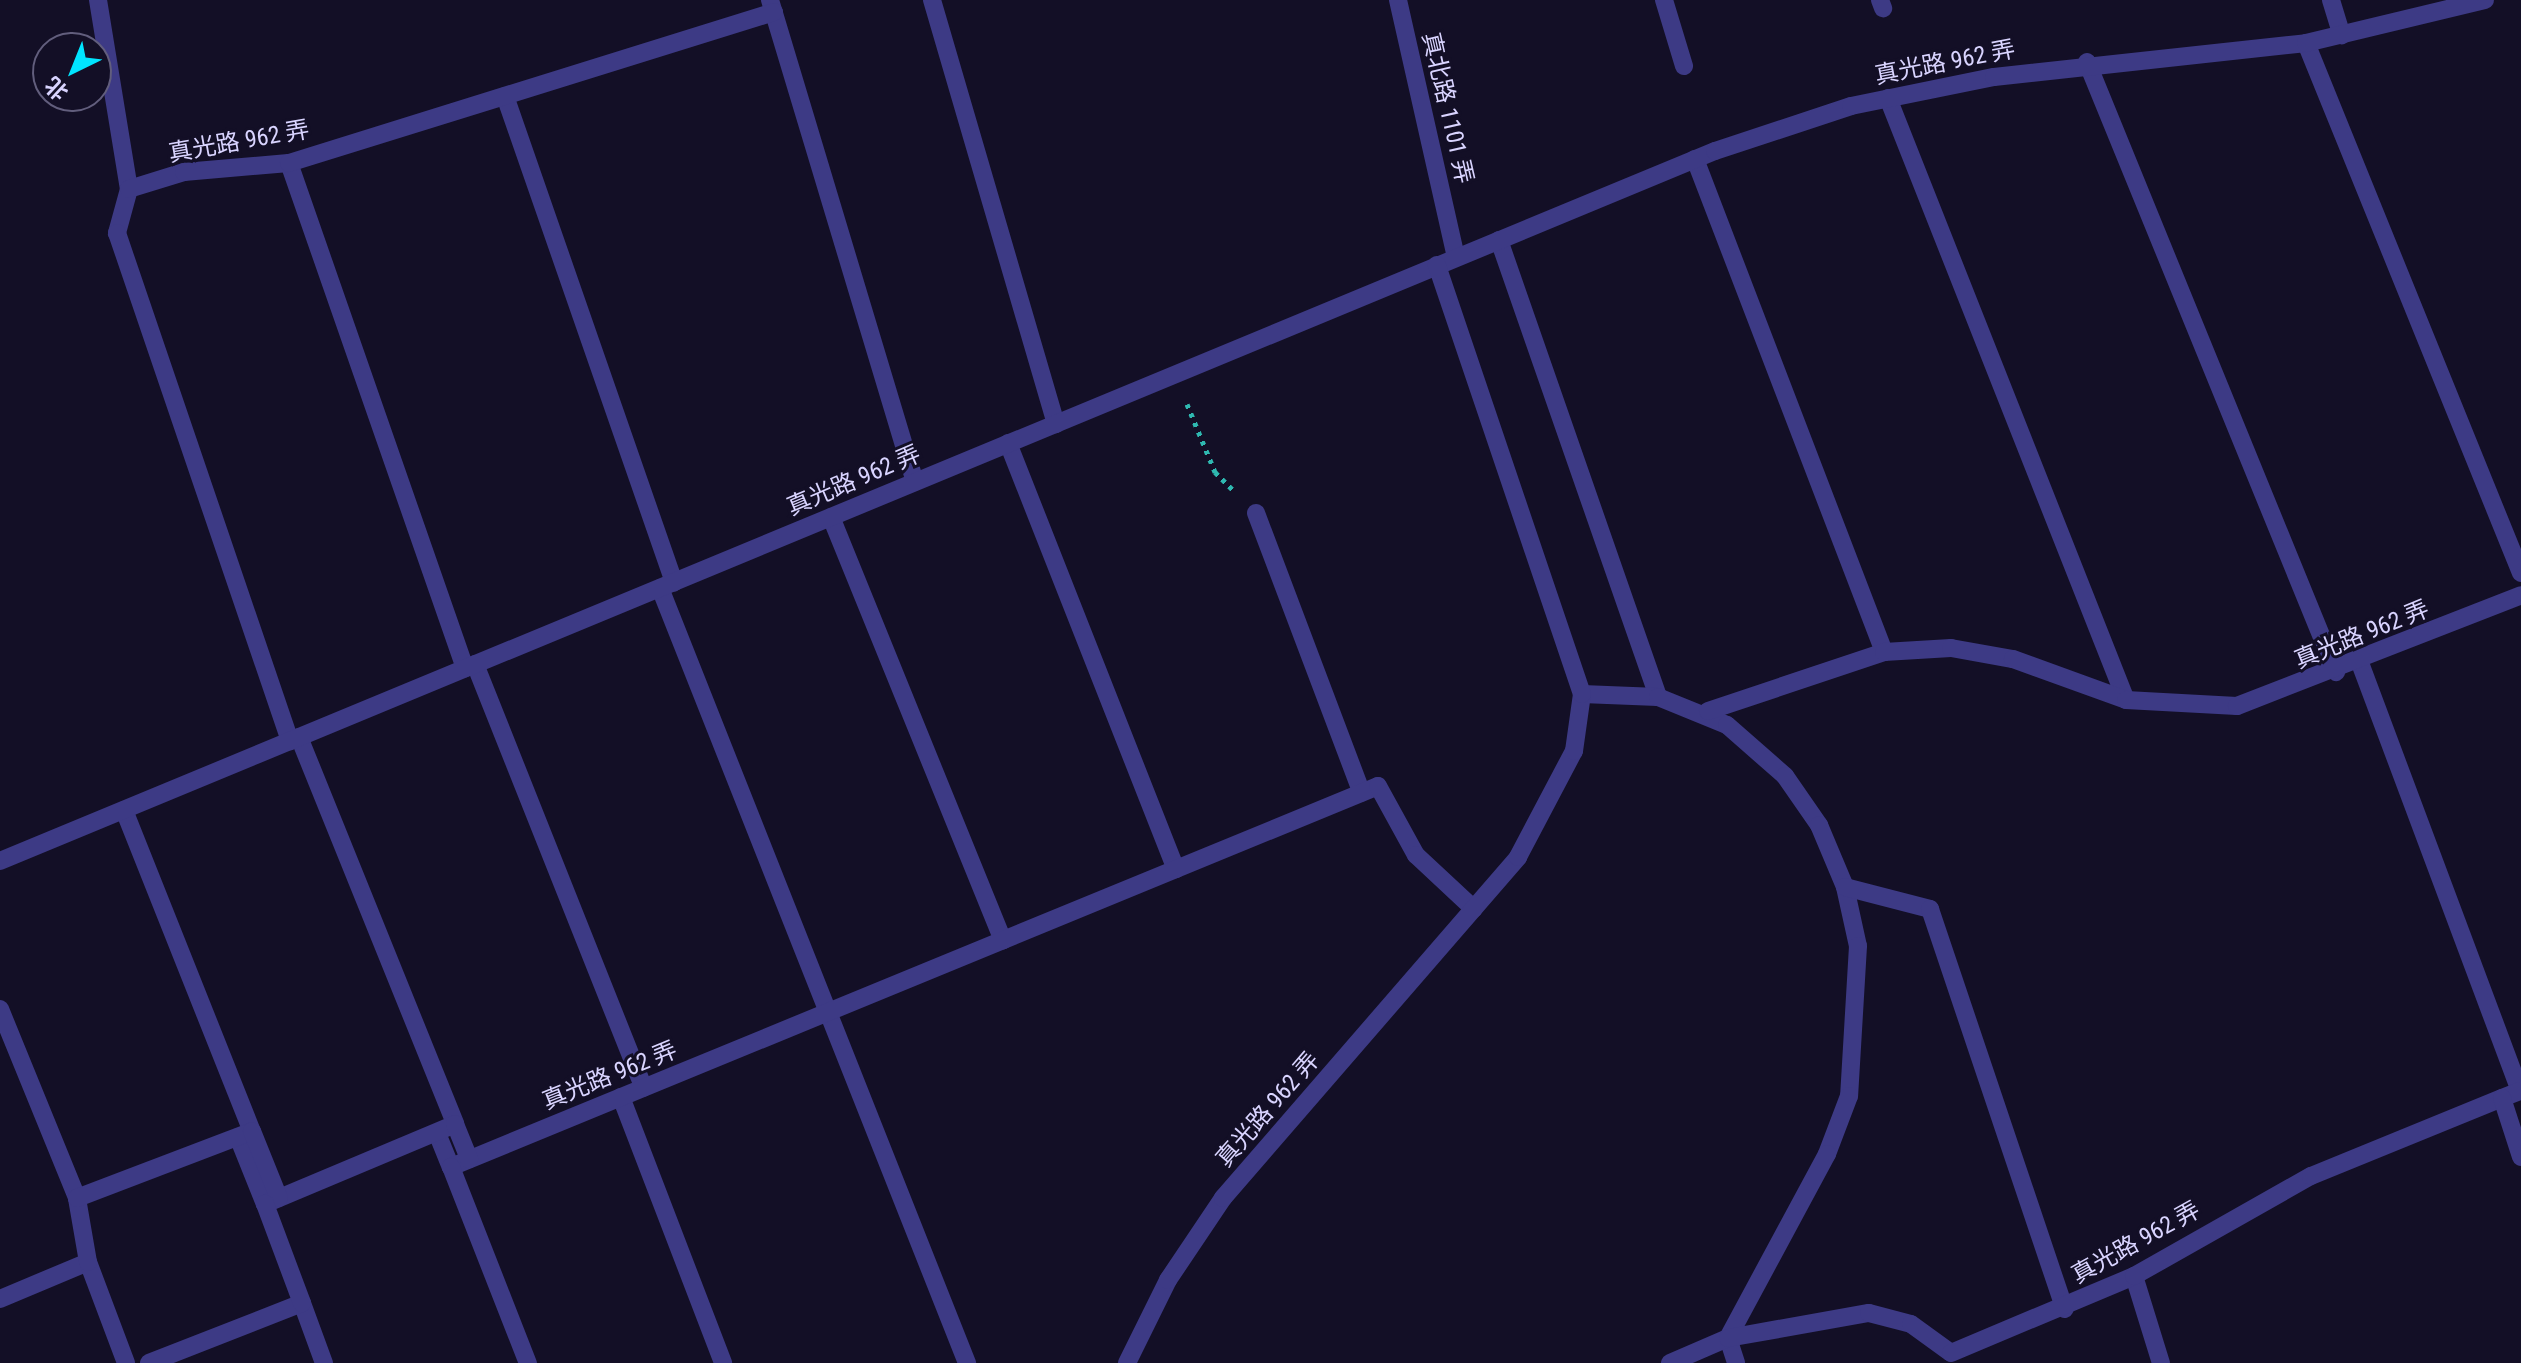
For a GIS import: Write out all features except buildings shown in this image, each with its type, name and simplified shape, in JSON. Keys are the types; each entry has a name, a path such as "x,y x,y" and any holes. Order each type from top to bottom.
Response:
{"lane":[{"path":"98,0 129,189 117,233 295,739 469,1159"},
{"path":"932,0 1056,424"},
{"name":"真北路 1101 弄","path":"1398,0 1456,257"},
{"path":"1664,0 1684,66"},
{"path":"2331,0 2342,35"},
{"name":"真光路 962 弄","path":"0,861 1695,159 1888,98 2087,62 2306,43 2485,0"},
{"path":"772,6 915,482"},
{"name":"真光路 962 弄","path":"129,189 184,172 289,163 505,96 772,6"},
{"path":"2306,43 2521,573"},
{"path":"2087,62 2336,672"},
{"path":"505,96 667,585 828,1012 967,1363"},
{"path":"1888,98 2126,700"},
{"path":"1695,159 1884,652"},
{"path":"289,163 470,666 644,1088"},
{"path":"1499,240 1658,697"},
{"name":"真光路 962 弄","path":"1127,1363 1168,1280 1223,1198 1518,857 1574,751 1582,694 1437,265"},
{"path":"1008,443 1176,869"},
{"path":"1256,513 1362,793 1378,786 1416,855 1474,909"},
{"path":"831,517 1003,940"},
{"name":"真光路 962 弄","path":"1708,711 1884,652 1979,650 2126,700 2237,706 2360,663 2521,595"},
{"path":"2360,663 2520,1091 2502,1098 2521,1155"},
{"path":"1582,694 1658,697 1708,711 1785,776 1819,825 1845,887 1858,946 1849,1096 1827,1154 1728,1338 1736,1363"},
{"name":"真光路 962 弄","path":"451,1167 1362,793"},
{"path":"124,810 272,1201 302,1303 324,1363"},
{"path":"1845,887 1930,909 2065,1309"},
{"path":"0,1009 77,1198 88,1262 126,1363"},
{"path":"621,1097 723,1363"},
{"name":"真光路 962 弄","path":"1670,1363 1728,1338 1869,1313 1911,1324 1953,1358 2134,1276 2311,1176 2502,1098"},
{"path":"272,1201 455,1124"},
{"path":"437,1133 528,1363"},
{"path":"77,1198 245,1134"},
{"path":"0,1299 88,1262"},
{"path":"2134,1276 2161,1363"},
{"path":"149,1363 302,1303"}],"path":[{"path":"1174,375 1215,472 1256,513"}]}
